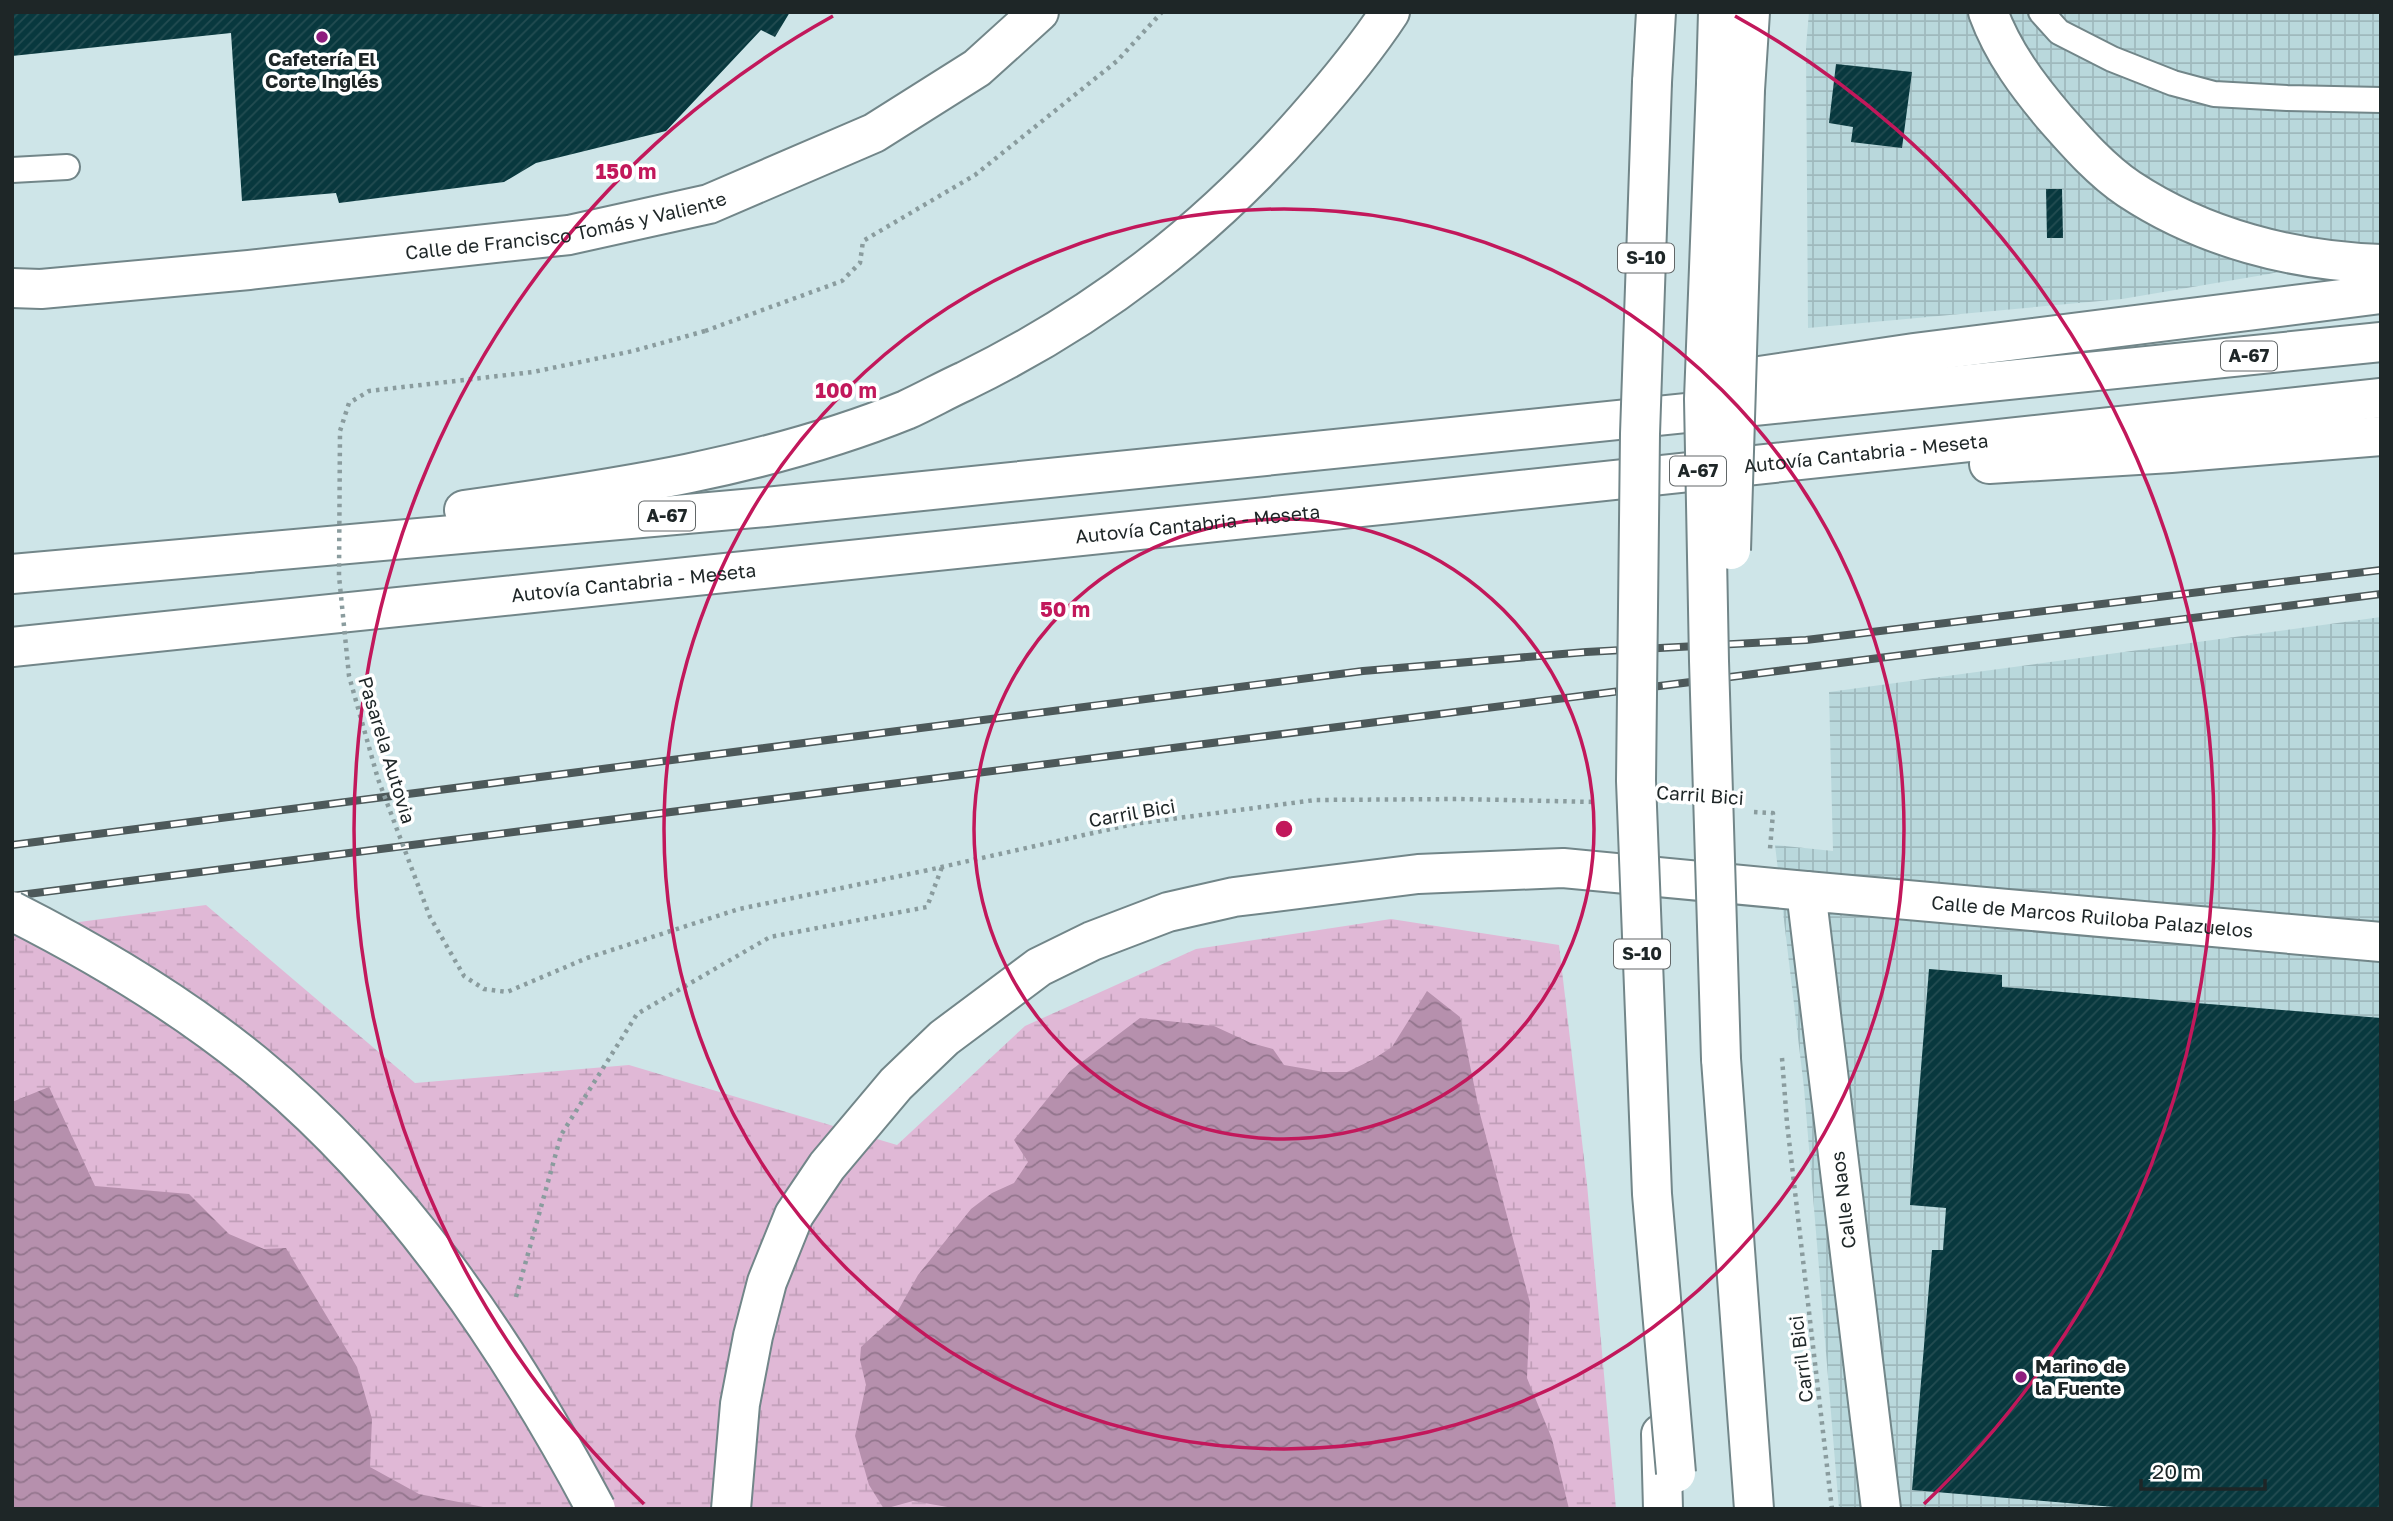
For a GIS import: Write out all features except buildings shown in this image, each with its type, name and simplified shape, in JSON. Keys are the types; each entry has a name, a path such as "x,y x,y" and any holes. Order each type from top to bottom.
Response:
{"main road":[{"name":"Calle de Francisco Tomás y Valiente","path":"22,296 569,235 709,204 874,133 977,68 1040,12"},
{"path":"12,571 579,494 677,477 847,431 907,409 1011,357 1083,315 1138,277 1205,223 1275,155 1336,85 1390,12"},
{"path":"1629,12 1640,82"},
{"path":"1640,82 1656,12"},
{"path":"1718,12 1730,87 1729,626 1721,1059 1754,1509"},
{"path":"1730,87 1750,12"},
{"path":"1988,12 1997,36 2018,72 2040,101 2101,166 2128,188 2201,226 2274,251 2310,259 2381,264"},
{"name":"S-10","path":"1640,82 1636,781 1652,1194 1670,1491"},
{"path":"1320,449 1594,400 1887,357 2381,294"},
{"name":"A-67","path":"12,571 753,508 2381,342"},
{"name":"Autovía Cantabria - Meseta","path":"12,647 2381,398"},
{"path":"1390,504 2171,453 2381,436"},
{"name":"Calle de Marcos Ruiloba Palazuelos","path":"731,1509 740,1404 767,1282 794,1215 827,1166 896,1084 944,1038 1039,967 1092,942 1168,912 1234,897 1418,874 1563,868 2381,942"},
{"name":"Calle Naos","path":"1806,891 1881,1509"},
{"path":"12,911 70,940 139,982 224,1041 286,1092 367,1173 430,1247 500,1345 539,1405 596,1509"}],"lane":[{"path":"2041,12 2059,32 2112,59 2173,83 2214,94 2381,100"},
{"path":"12,170 67,167"}],"path":[{"name":"Pasarela Autovia","path":"924,871 739,909 587,958 507,992 484,989 464,976 430,918 378,779 349,676 340,563 341,431 349,404 369,391 533,372 633,351 705,331 842,281 860,263 863,241 975,175 1117,61 1162,12"},
{"name":"Carril Bici","path":"924,871 1133,824 1315,800 1602,802"},
{"name":"Carril Bici","path":"1747,812 1773,813 1765,888"},
{"path":"513,1306 561,1135 637,1014 770,937 927,907 942,866"},
{"name":"Carril Bici","path":"1782,1055 1787,1123 1832,1509"}],"shaded area":[{"path":"1809,12 2381,12 2381,250 2269,274 2122,299 1808,328 1806,47"},
{"path":"2381,617 2381,1509 1839,1509 1804,1088 1775,845 1833,851 1829,692"}],"green space":[{"path":"206,905 415,1083 629,1065 897,1145 1025,1026 1196,949 1391,919 1559,945 1587,1184 1616,1509 12,1509 12,931"}],"water":[{"path":"1427,991 1460,1017 1480,1114 1530,1303 1527,1378 1552,1439 1569,1509 959,1509 913,1501 884,1509 869,1485 855,1436 866,1385 860,1360 861,1347 895,1316 918,1275 971,1209 992,1193 1014,1183 1028,1162 1014,1140 1070,1071 1140,1018 1214,1026 1251,1043 1273,1049 1284,1065 1324,1072 1347,1072 1392,1047"},
{"path":"49,1087 95,1186 189,1194 229,1234 264,1249 286,1248 357,1367 372,1419 370,1467 419,1494 493,1509 12,1509 12,1102"}],"railway":[{"path":"12,845 1363,671 1586,652 1806,640 2381,570"},
{"path":"12,896 2381,594"}],"place":[{"name":"Cafetería El Corte Inglés","path":"322,37"},
{"name":"Marino de la Fuente","path":"2021,1377"}]}
